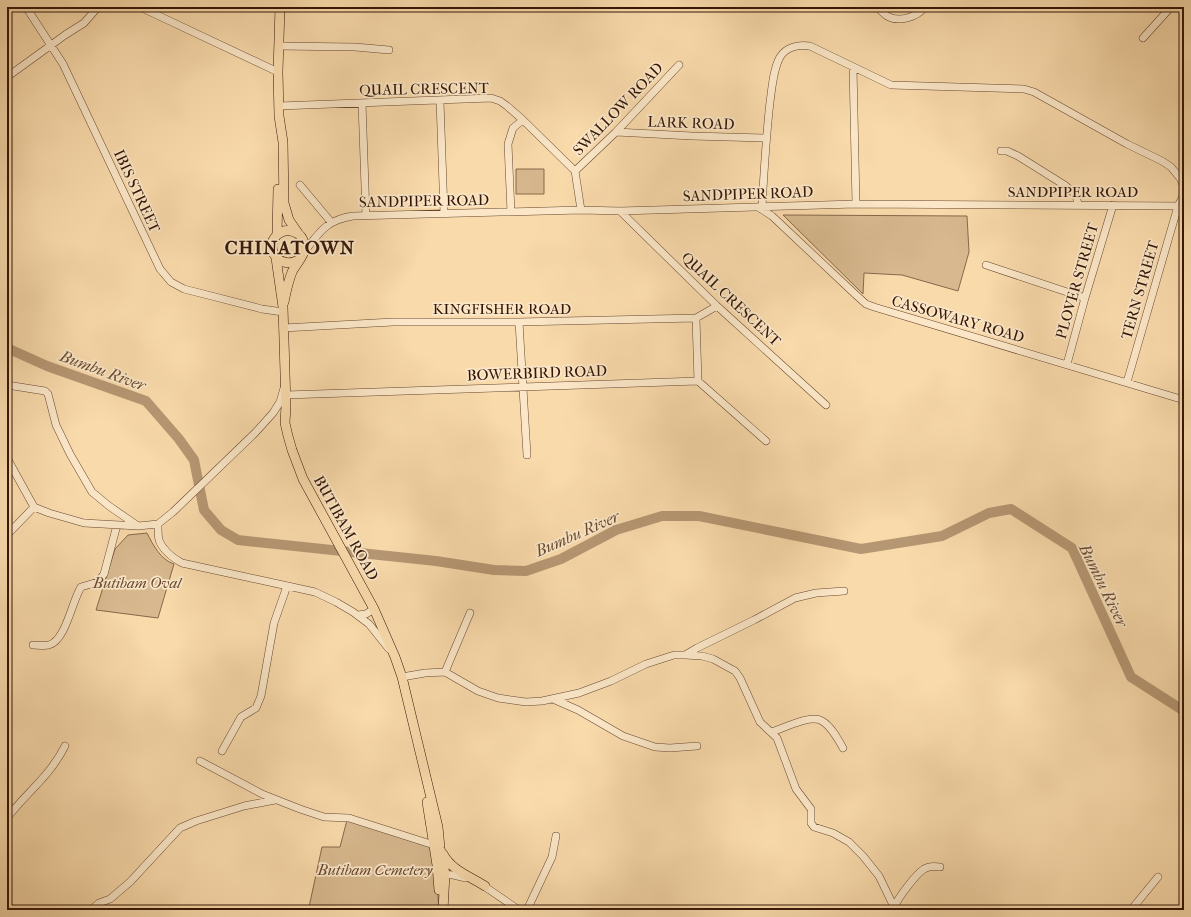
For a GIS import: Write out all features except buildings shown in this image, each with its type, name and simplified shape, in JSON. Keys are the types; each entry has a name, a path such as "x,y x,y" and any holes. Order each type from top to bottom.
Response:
{"main road":[{"path":"279,116 283,142 284,203 289,220 304,241 302,255 295,262 288,263 282,262 276,258 272,245 277,235 277,138 279,116 278,72 280,7"},
{"path":"277,235 288,230 300,235"},
{"name":"BUTIBAM ROAD","path":"283,310 290,276 302,255"},
{"name":"BUTIBAM ROAD","path":"276,258 283,310 286,395 285,423 292,450 303,479 368,597 395,657 402,677 438,827 437,846 441,870 443,910"},
{"path":"437,846 452,866 485,886"},
{"name":"BUTIBAM ROAD","path":"440,910 441,870"}],"street":[{"name":"IBIS STREET","path":"26,7 63,64 160,269 165,276 177,287 189,291 262,309 283,310"},
{"path":"7,77 84,23 98,7"},
{"path":"140,7 278,72"},
{"path":"877,7 887,16 896,19 913,16 918,14 926,7"},
{"path":"1143,38 1172,7"},
{"path":"759,206 765,138 772,85 780,57 790,49 802,45 810,46 891,85 1024,89 1034,92 1127,144 1162,160 1171,167 1180,178 1184,187"},
{"path":"279,46 355,47 389,50"},
{"name":"SWALLOW ROAD","path":"575,171 616,132 679,65"},
{"path":"853,67 856,204"},
{"name":"QUAIL CRESCENT","path":"279,106 491,98 500,101 524,120 575,171"},
{"path":"440,101 444,213"},
{"path":"362,104 366,215"},
{"path":"511,212 508,144 509,137 514,128 524,120"},
{"name":"LARK ROAD","path":"616,132 765,138"},
{"path":"1001,151 1008,151 1018,156 1066,186 1076,195 1078,205"},
{"path":"575,171 581,210"},
{"path":"300,185 331,222"},
{"name":"TERN STREET","path":"1127,382 1184,194"},
{"name":"SANDPIPER ROAD","path":"302,255 331,222 346,217 366,215 581,210 620,211 856,204 1181,206"},
{"name":"PLOVER STREET","path":"1067,364 1113,205"},
{"name":"CASSOWARY ROAD","path":"759,206 772,216 866,304 874,308 1067,364 1184,400"},
{"name":"QUAIL CRESCENT","path":"620,211 717,306 826,405"},
{"path":"300,235 319,234"},
{"path":"986,265 1085,298"},
{"name":"KINGFISHER ROAD","path":"283,328 393,322 519,322 696,318 717,306"},
{"path":"696,318 698,381 766,441"},
{"path":"519,322 527,455"},
{"name":"BOWERBIRD ROAD","path":"286,395 698,381"},
{"path":"7,458 34,507 84,523 138,526 158,524 173,512 220,467 273,413 280,402 285,382"},
{"path":"7,385 45,391 48,394 56,425 70,454 92,492 138,526"},
{"path":"7,535 34,507"},
{"path":"158,524 159,540 166,551 174,559 182,563 315,592 358,615 369,624 395,657"},
{"path":"32,645 49,645 58,638 67,622 77,593 81,587 98,582 104,574 117,525"},
{"path":"222,750 241,717 256,708 261,696 274,623 287,586"},
{"path":"686,655 795,598 816,593 844,591"},
{"path":"358,615 366,614 374,609"},
{"path":"445,672 470,614"},
{"path":"402,677 426,673 445,672 478,691 498,698 526,702 542,702 579,693 646,664 674,656 702,656 713,659 735,671 745,685 760,722 772,732 776,738 796,789 811,809 811,823 814,827 833,833 848,842 863,856 879,876 893,909"},
{"path":"552,699 578,710 623,736 655,747 670,748 697,746"},
{"path":"772,732 804,720 817,719 823,721 829,727 843,748"},
{"path":"7,818 46,776 65,746"},
{"path":"200,761 235,781 276,800 315,814 324,817 349,818 437,846"},
{"path":"91,910 99,903 110,899 130,882 180,828 196,821 244,806 276,800"},
{"path":"527,910 552,857 556,836"},
{"path":"893,909 901,894 923,869 932,866 940,867"},
{"path":"441,870 485,886 519,910"},
{"path":"1132,910 1158,877"}],"green space":[{"path":"516,169 544,169 544,194 516,194"},
{"path":"783,215 967,216 969,252 958,291 902,275 864,273 863,294"},
{"name":"Butibam Oval","path":"147,533 161,556 174,564 158,618 96,610 115,549 128,535"},
{"name":"Butibam Cemetery","path":"347,820 434,845 439,910 314,910 309,907 322,847 340,847"}],"waterway":[{"name":"Bumbu River","path":"7,348 47,366 146,401 179,439 194,460 204,510 221,530 238,540 436,561 494,570 526,571 561,559 616,530 662,516 699,516 861,549 942,536 989,513 1011,509 1072,548 1131,677 1184,711"}],"district":[{"name":"CHINATOWN","path":"290,247"}]}
